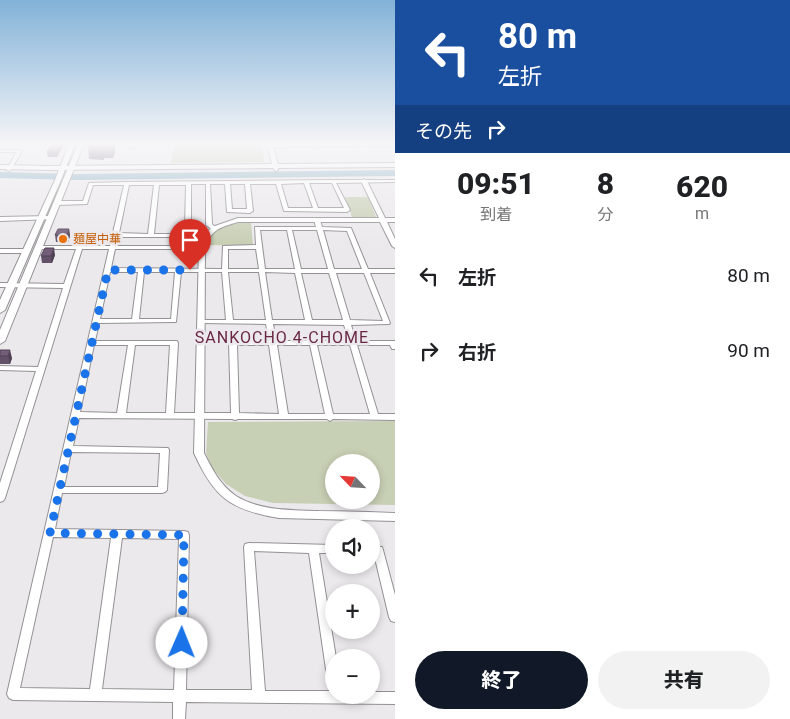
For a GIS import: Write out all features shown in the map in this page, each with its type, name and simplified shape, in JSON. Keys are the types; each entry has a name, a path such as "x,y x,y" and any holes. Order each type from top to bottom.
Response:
{"main road":[{"path":"0,310 27,251 56,203 64,178"},
{"path":"0,341 40,247 46,218 64,178"}],"street":[{"path":"278,182 286,210 347,210 333,181"},
{"path":"364,181 395,246"},
{"path":"56,203 84,203 90,184 393,181 395,186"},
{"path":"227,182 229,211 250,211 247,182"},
{"path":"306,182 316,210"},
{"path":"151,236 157,183"},
{"path":"116,236 180,236 188,226 189,183"},
{"path":"208,183 209,225 213,228"},
{"path":"127,184 13,694 180,697 325,696"},
{"path":"0,219 46,218"},
{"path":"202,322 387,323 349,229 318,224 238,220 213,228 205,236 202,248 199,452 205,468 219,488 240,504 272,514 395,517"},
{"path":"284,417 256,228 288,228 318,224 395,220"},
{"path":"318,224 375,417"},
{"path":"288,228 309,323"},
{"path":"40,247 202,248"},
{"path":"230,322 225,270 225,247 258,247"},
{"path":"1,494 39,369 79,248"},
{"path":"0,251 27,251"},
{"path":"108,270 395,271"},
{"path":"135,321 141,270"},
{"path":"97,321 174,322 178,270"},
{"path":"0,286 67,286"},
{"path":"92,343 174,343 170,416"},
{"path":"121,416 132,343"},
{"path":"235,417 233,343 393,343 395,347"},
{"path":"313,343 330,418"},
{"path":"0,368 39,369"},
{"path":"76,415 395,417"},
{"path":"60,490 162,490 165,450 69,449"},
{"path":"50,533 184,535 180,719"},
{"path":"95,694 117,534"},
{"path":"259,696 249,546 325,549"},
{"path":"314,548 329,649"},
{"path":"380,558 395,617"},
{"path":"380,697 395,698"}],"green space":[{"path":"345,197 368,197 376,217 352,217"},
{"path":"240,222 251,222 253,246 208,245 208,236 215,230"},
{"path":"395,421 395,505 380,505 380,454 325,454 325,504 273,503 245,496 226,484 212,468 206,453 208,422"}],"building":[{"path":"58,229 69,229 67,235 55,235"},
{"path":"45,248 54,248 51,256 41,256"},
{"path":"0,350 10,350 8,356 0,356"}],"place":[{"name":"麺屋中華","path":"63,239"}],"district":[{"name":"SANKOCHO 4-CHOME","path":"282,337"}],"route":[{"path":"182,643 184,535 50,533 108,270 190,270"}]}
